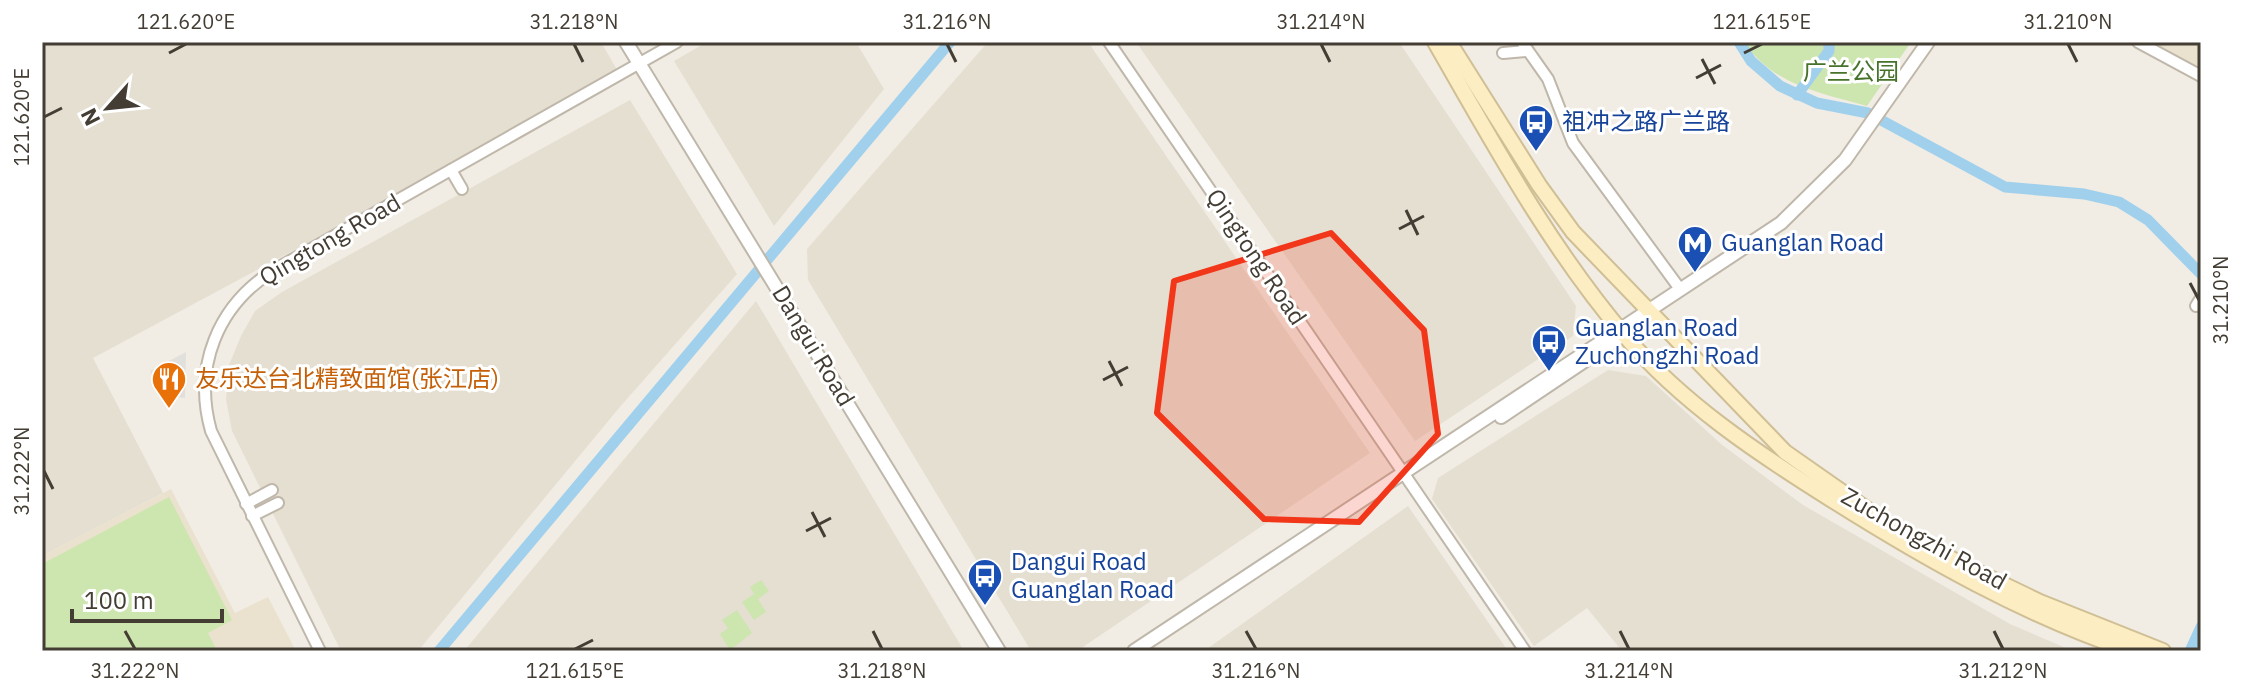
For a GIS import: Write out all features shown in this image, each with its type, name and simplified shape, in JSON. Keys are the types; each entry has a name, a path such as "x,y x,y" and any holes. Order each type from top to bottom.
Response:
{"main road":[{"name":"Zuchongzhi Road","path":"1435,42 1556,244 1622,331 1673,382 1764,456 1890,538 2036,612 2135,647 2163,651"},
{"name":"Zuchongzhi Road","path":"1449,42 1539,185 1573,232 1785,452 1895,529 2135,647"}],"street":[{"name":"Dangui Road","path":"626,42 643,62 1007,651"},
{"name":"Dangui Road","path":"635,42 643,62"},
{"name":"Qingtong Road","path":"320,651 211,431 205,402 206,366 225,316 258,280 677,42"},
{"name":"Qingtong Road","path":"1109,42 1525,651"},
{"path":"1894,98 1928,42"},
{"path":"1134,651 1794,219 1835,180 1935,42"},
{"path":"2138,42 2201,76"},
{"path":"1503,53 1524,47 1548,79 1573,143 1680,289"},
{"path":"1651,312 1680,289 1781,223 1868,135"},
{"path":"451,170 462,189"},
{"name":"Dangui Road","path":"775,278 999,651"},
{"path":"1148,651 1405,475"},
{"path":"246,504 272,490"},
{"path":"252,516 278,503"}],"highlighted area":[{"path":"1331,233 1424,330 1438,434 1359,522 1264,519 1157,413 1174,281"}],"shaded area":[{"path":"42,42 601,42 620,75 93,358 163,493 42,556"},
{"path":"707,42 856,42 884,89 774,226 674,61"},
{"path":"988,42 1088,42 1370,453 1077,651 1031,651 808,280 807,249"},
{"path":"1136,42 1399,42 1576,306 1573,336 1415,441"},
{"path":"2145,42 2201,42 2201,72"},
{"path":"630,100 737,274 619,408 418,651 341,651 232,431 226,399 229,365 241,336 255,311 282,292"},
{"path":"756,301 964,651 464,651"},
{"path":"186,352 185,398 162,395 150,371"},
{"path":"1608,370 1646,376 1721,444 1803,505 2010,624 2073,651 1622,651 1587,608 1534,646 1432,499 1438,478"},
{"path":"171,489 235,613 268,597 296,651 42,651 42,556"},
{"path":"1408,506 1508,651 1204,651"}],"green space":[{"name":"广兰公园","path":"1744,42 1911,42 1867,106 1783,78 1756,57"},
{"path":"169,497 232,620 208,633 217,651 42,651 42,564"},
{"path":"761,580 769,591 758,599 766,612 754,620 742,602 754,594 750,587"},
{"path":"737,610 752,633 730,650 720,634 728,628 722,620"}],"waterway":[{"path":"439,651 950,42"},
{"path":"1739,42 1751,61 1780,86 1817,103 1868,113 2005,187 2084,194 2119,202 2148,220 2201,274"},
{"path":"1797,95 1829,51 1829,42"},
{"path":"2190,651 2201,627"}],"place":[{"name":"祖冲之路广兰路","path":"1536,153"},
{"name":"Guanglan Road","path":"1695,274"},
{"name":"Guanglan Road Zuchongzhi Road","path":"1549,373"},
{"name":"友乐达台北精致面馆(张江店)","path":"169,410"},
{"name":"Dangui Road Guanglan Road","path":"985,607"}]}
